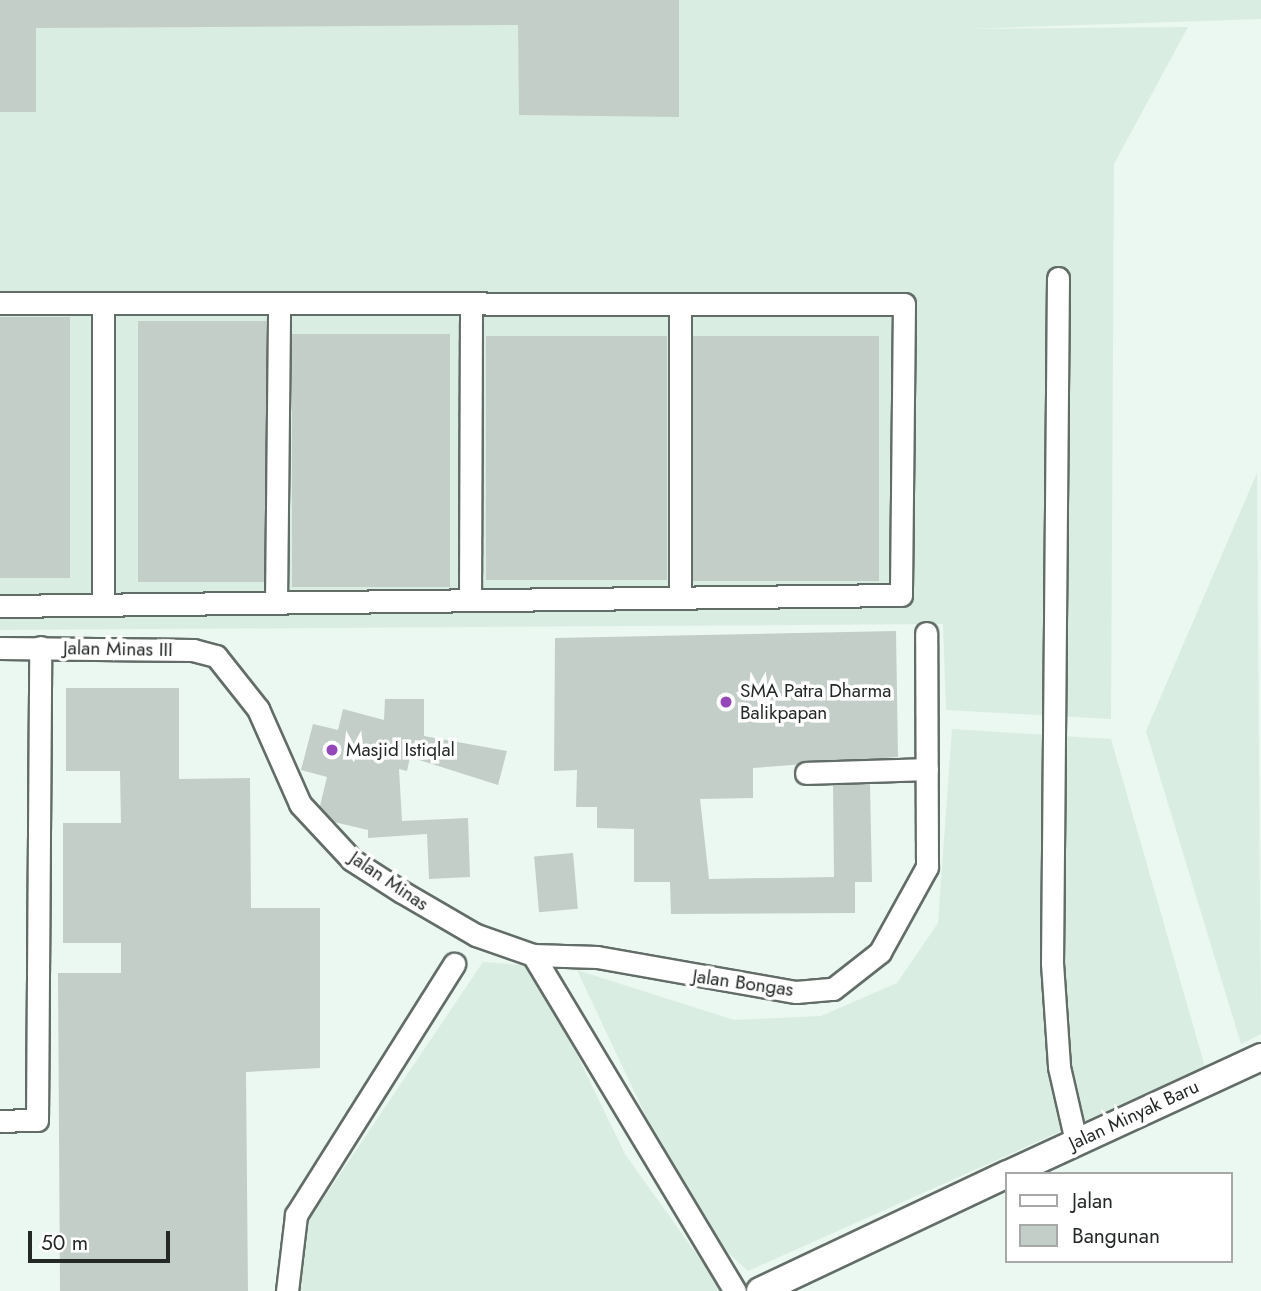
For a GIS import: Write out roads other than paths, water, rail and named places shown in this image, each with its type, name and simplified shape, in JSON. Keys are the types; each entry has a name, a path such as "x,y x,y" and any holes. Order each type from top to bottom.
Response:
{"main road":[{"name":"Jalan Minyak Baru","path":"1012,1172 1261,1057"},
{"name":"Jalan Minyak Baru","path":"760,1291 1006,1175"}],"street":[{"path":"1058,278 1052,963 1059,1067 1076,1141"},
{"path":"0,303 904,304 901,594 0,606"},
{"path":"103,303 103,605"},
{"path":"276,603 279,303"},
{"path":"470,600 471,303"},
{"path":"680,304 680,598"},
{"name":"Jalan Bongas","path":"476,934 533,955 597,957 796,992 833,989 880,953 928,867 926,634"},
{"path":"0,1121 37,1120 40,647"},
{"name":"Jalan Minas III","path":"0,648 193,650 232,669"},
{"name":"Jalan Minas","path":"232,669 258,709 300,804 352,860 476,934"},
{"path":"806,774 928,769"},
{"path":"533,955 735,1291"},
{"path":"286,1291 296,1215 454,964"}],"place":[{"name":"SMA Patra Dharma Balikpapan","path":"726,702"},
{"name":"Masjid Istiqlal","path":"332,750"}]}
